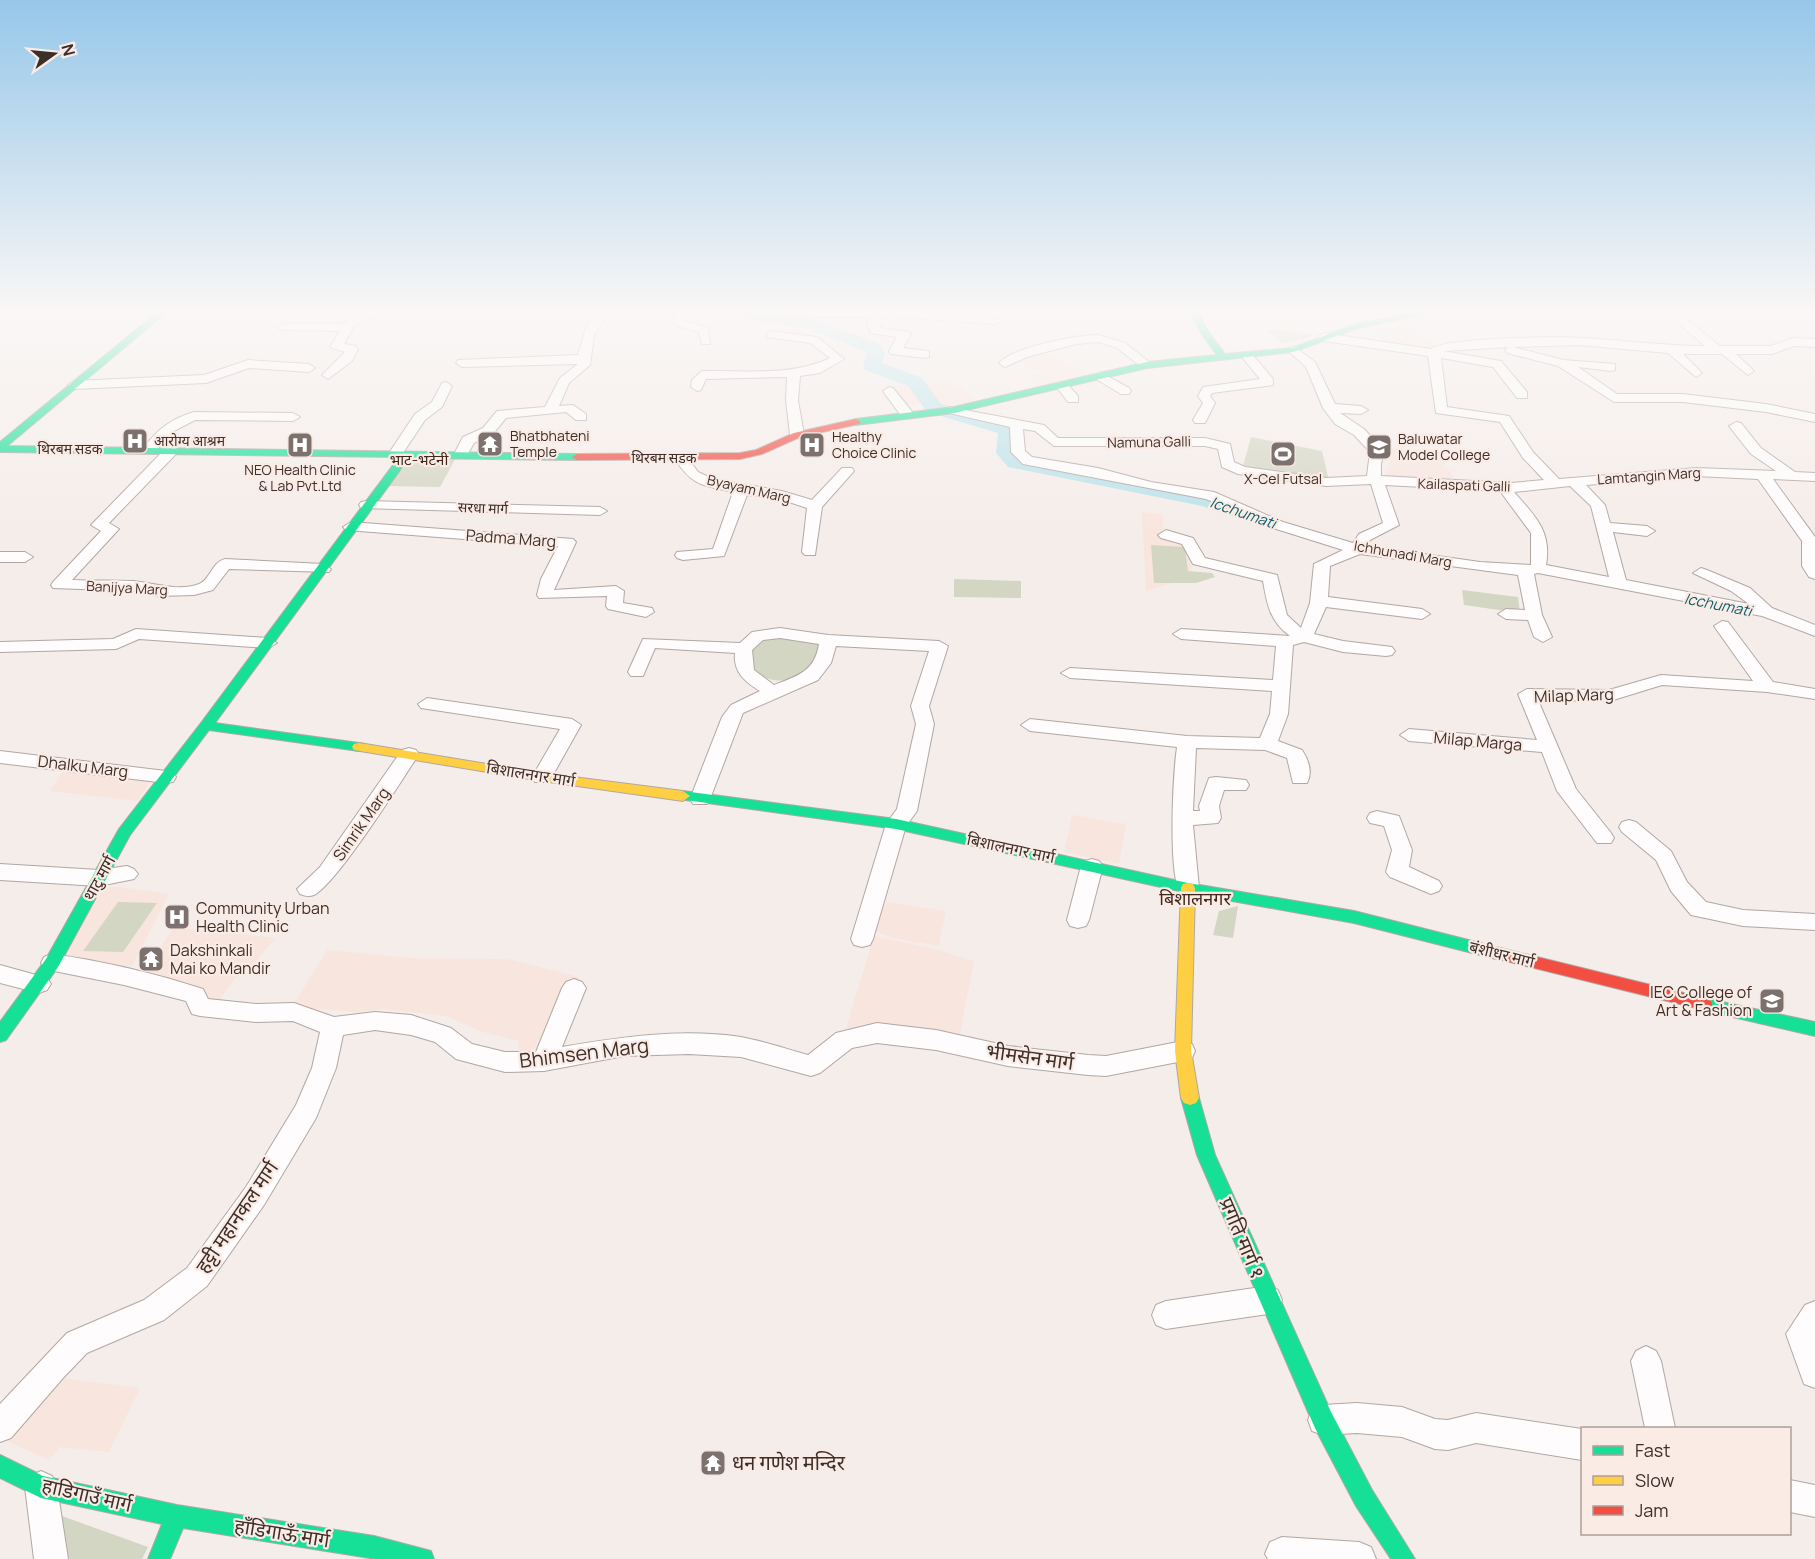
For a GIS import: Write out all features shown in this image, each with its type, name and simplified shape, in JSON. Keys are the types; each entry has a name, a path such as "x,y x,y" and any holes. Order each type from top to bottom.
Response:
{"main road":[{"path":"0,448 77,383"},
{"name":"थिरबम सडक","path":"0,448 681,458 740,456 759,452 797,435 850,423 951,410 1074,383"},
{"path":"206,726 323,569 402,453"},
{"name":"बिशालनगर मार्ग","path":"206,726 409,754 542,777 896,824 1188,888"},
{"name":"थाटु मार्ग","path":"0,1035 52,963 124,832 206,726"},
{"name":"बंशीधर मार्ग","path":"1188,888 1354,916 1666,996 1815,1029"},
{"name":"प्रगति मार्ग १","path":"1188,888 1183,1050 1187,1085 1206,1155 1268,1300 1323,1420 1364,1498 1404,1559"},
{"name":"हाडिगाउँ मार्ग","path":"0,1466 41,1487 177,1516"},
{"path":"159,1559 177,1516"},
{"name":"हाँडिगाऊँ मार्ग","path":"177,1516 374,1547 423,1559"}],"street":[{"path":"74,385 123,383"},
{"path":"550,411 563,383"},
{"path":"696,383 697,387"},
{"path":"793,383 792,400 797,435"},
{"path":"1111,383 1125,391"},
{"path":"1200,420 1209,403 1204,396 1207,390 1263,383"},
{"path":"1267,744 1279,714 1282,686 1293,640 1312,627 1323,577 1322,564 1358,549 1364,537 1391,525 1381,493 1374,480 1372,467 1377,451 1359,432 1340,422 1330,408 1319,383"},
{"path":"1438,383 1441,410 1504,419 1528,455 1554,483"},
{"path":"1513,383 1522,395"},
{"path":"1593,383 1610,403 1683,398 1766,408 1815,418"},
{"path":"402,453 420,417 437,404 446,386"},
{"path":"1062,386 1073,399"},
{"path":"889,391 907,414"},
{"path":"461,454 468,440 488,431 502,414 568,408 581,417"},
{"path":"1330,408 1361,410"},
{"path":"951,410 1016,423"},
{"path":"150,449 160,435 180,421 194,416 293,417"},
{"name":"Namuna Galli","path":"1016,423 1039,428 1054,442 1192,440 1225,447 1227,464 1238,467 1238,470 1326,482 1374,480"},
{"name":"Ichhunadi Marg","path":"1016,423 1018,452 1029,461 1098,472 1150,486 1209,491 1278,525 1358,549 1531,570 1619,584 1766,612 1815,631"},
{"path":"1736,426 1756,451 1792,476"},
{"name":"Banijya Marg","path":"172,450 99,525 111,529 59,585 135,586 158,591 207,587 225,564 323,569"},
{"name":"Byayam Marg","path":"681,458 693,476 741,490 782,495 815,506"},
{"path":"810,552 815,506 847,471"},
{"name":"Lamtangin Marg","path":"1554,483 1696,472 1815,477"},
{"path":"1762,474 1813,542 1810,566 1815,574"},
{"name":"Kailaspati Galli","path":"1374,480 1511,487 1554,483"},
{"path":"1573,481 1598,505 1614,557 1619,584"},
{"path":"1511,487 1506,492 1516,505 1530,515 1540,531 1542,550 1531,570 1534,615 1543,637"},
{"path":"683,555 719,553 741,490"},
{"name":"सरधा मार्ग","path":"366,505 600,512"},
{"name":"Padma Marg","path":"351,527 568,542 549,579 546,595 616,591 614,606 646,612"},
{"path":"1603,527 1647,531"},
{"path":"1166,535 1188,540 1199,561 1271,578 1279,617 1293,640"},
{"path":"0,557 25,557"},
{"path":"1701,573 1752,595 1766,612"},
{"path":"1317,601 1422,614"},
{"path":"1506,614 1534,615"},
{"path":"1722,626 1767,687"},
{"path":"773,692 744,672 741,663 744,648 765,633 828,640 939,646 920,706 925,724 907,811 896,824 862,939"},
{"path":"0,647 116,644 135,634 268,643"},
{"path":"1181,634 1293,640 1386,651"},
{"path":"700,799 731,717 737,710 806,678 822,667 826,659 828,640"},
{"path":"637,672 649,643 744,648"},
{"path":"1070,674 1282,686"},
{"name":"Milap Marg","path":"1604,838 1567,791 1527,694 1610,696 1661,680 1767,687 1815,694"},
{"path":"427,704 483,710 572,725 542,777"},
{"path":"1030,725 1187,742 1267,744 1295,754 1299,762 1300,778"},
{"name":"Milap Marga","path":"1409,735 1548,747"},
{"path":"1187,742 1182,779 1182,818 1188,888"},
{"name":"Simrik Marg","path":"308,889 327,872 409,754"},
{"name":"Dhalku Marg","path":"0,757 100,766 166,777"},
{"path":"1182,818 1211,818 1209,806 1216,783 1239,785"},
{"path":"1377,818 1392,821 1402,850 1397,872 1405,873 1431,886"},
{"path":"1629,826 1664,856 1679,886 1699,909 1743,918 1815,922"},
{"path":"1078,920 1092,866"},
{"path":"0,872 99,878 127,874"},
{"path":"52,963 98,968 162,985 195,995 200,1007 256,1013 294,1011 333,1027"},
{"path":"0,974 39,984"},
{"path":"544,1061 574,988"},
{"name":"Bhimsen Marg","path":"333,1027 375,1021 411,1025 443,1035 465,1052 505,1062 544,1061 624,1046 689,1044 741,1047 811,1066 844,1040 877,1033"},
{"name":"हट्टी महानकल मार्ग","path":"0,1427 52,1367 77,1343 154,1310 197,1277 255,1196 307,1110 324,1068 333,1027"},
{"name":"भीमसेन मार्ग","path":"877,1033 936,1040 1008,1056 1106,1066 1183,1050"},
{"path":"1166,1315 1268,1300"},
{"path":"1815,1315 1801,1334 1815,1372"},
{"path":"1646,1361 1660,1427"},
{"path":"1323,1420 1356,1418 1402,1422 1435,1434 1448,1435 1476,1428 1581,1445"},
{"path":"41,1487 51,1559"},
{"path":"1791,1496 1815,1501"},
{"path":"1282,1554 1359,1559"}],"shaded area":[{"path":"950,383 966,391 974,401 944,407 939,401 903,405 887,387"},
{"path":"1388,448 1442,454 1444,467 1451,472 1453,478 1448,478 1451,485 1385,480 1390,460"},
{"path":"1142,512 1163,515 1162,536 1189,544 1192,566 1189,578 1146,591"},
{"path":"68,764 110,769 151,781 137,801 50,791"},
{"path":"1072,815 1126,824 1119,864 1064,852"},
{"path":"117,887 169,894 132,966 97,967 55,961 105,888"},
{"path":"887,902 946,911 939,946 892,938 870,929"},
{"path":"173,929 210,930 275,938 251,968 239,974 216,1004 140,977"},
{"path":"874,936 931,948 974,961 959,1039 883,1027 846,1028"},
{"path":"327,950 409,958 508,959 579,977 531,1053 519,1053 519,1041 483,1032 446,1016 382,1009 356,1012 292,1007"},
{"path":"61,1378 140,1388 109,1452 60,1447 49,1460 7,1441"}],"green space":[{"path":"1251,437 1322,451 1329,481 1243,466"},
{"path":"456,458 440,487 387,486 410,461"},
{"path":"1151,545 1185,547 1188,571 1212,573 1215,577 1196,583 1154,583"},
{"path":"954,579 1021,581 1021,598 954,597"},
{"path":"1462,590 1518,597 1520,613 1464,605"},
{"path":"768,636 813,640 821,644 818,665 793,678 779,681 752,672 748,652 755,643"},
{"path":"118,902 157,903 123,952 83,951"},
{"path":"1238,906 1233,938 1213,935 1219,911"},
{"path":"62,1516 148,1547 142,1559 68,1559"}],"waterway":[{"name":"Icchumati","path":"916,383 934,408 1008,430 1007,453 1016,462 1208,500 1246,514"}],"traffic: fast":[{"path":"0,447 77,383"},
{"path":"856,422 954,410 1071,383"},
{"path":"0,449 577,457"},
{"path":"359,747 206,726 407,453"},
{"path":"0,1035 52,963 124,832 206,726"},
{"path":"683,796 896,824 1188,888 1354,917 1496,953"},
{"path":"1704,1004 1815,1029"},
{"path":"1190,1098 1206,1155 1323,1420 1364,1498 1404,1559"},
{"path":"0,1466 41,1487 177,1516 374,1547 423,1559"},
{"path":"159,1559 177,1516"}],"traffic: slow":[{"path":"359,747 542,777 683,796"},
{"path":"1188,888 1183,1051 1190,1098"}],"traffic: jam":[{"path":"577,457 740,456 759,452 797,435 856,422"},
{"path":"1496,953 1704,1004"}],"place":[{"name":"आरोग्य आश्रम","path":"135,441"},
{"name":"Bhatbhateni Temple","path":"490,444"},
{"name":"NEO Health Clinic & Lab Pvt.Ltd","path":"300,445"},
{"name":"Healthy Choice Clinic","path":"812,445"},
{"name":"Baluwatar Model College","path":"1379,447"},
{"name":"X-Cel Futsal","path":"1283,454"},
{"name":"Community Urban Health Clinic","path":"177,917"},
{"name":"Dakshinkali Mai ko Mandir","path":"151,959"},
{"name":"IEC College of Art & Fashion","path":"1772,1001"},
{"name":"धन गणेश मन्दिर","path":"713,1463"}],"district":[{"name":"भाट-भटेनी","path":"419,460"},
{"name":"बिशालनगर","path":"1195,899"}]}
